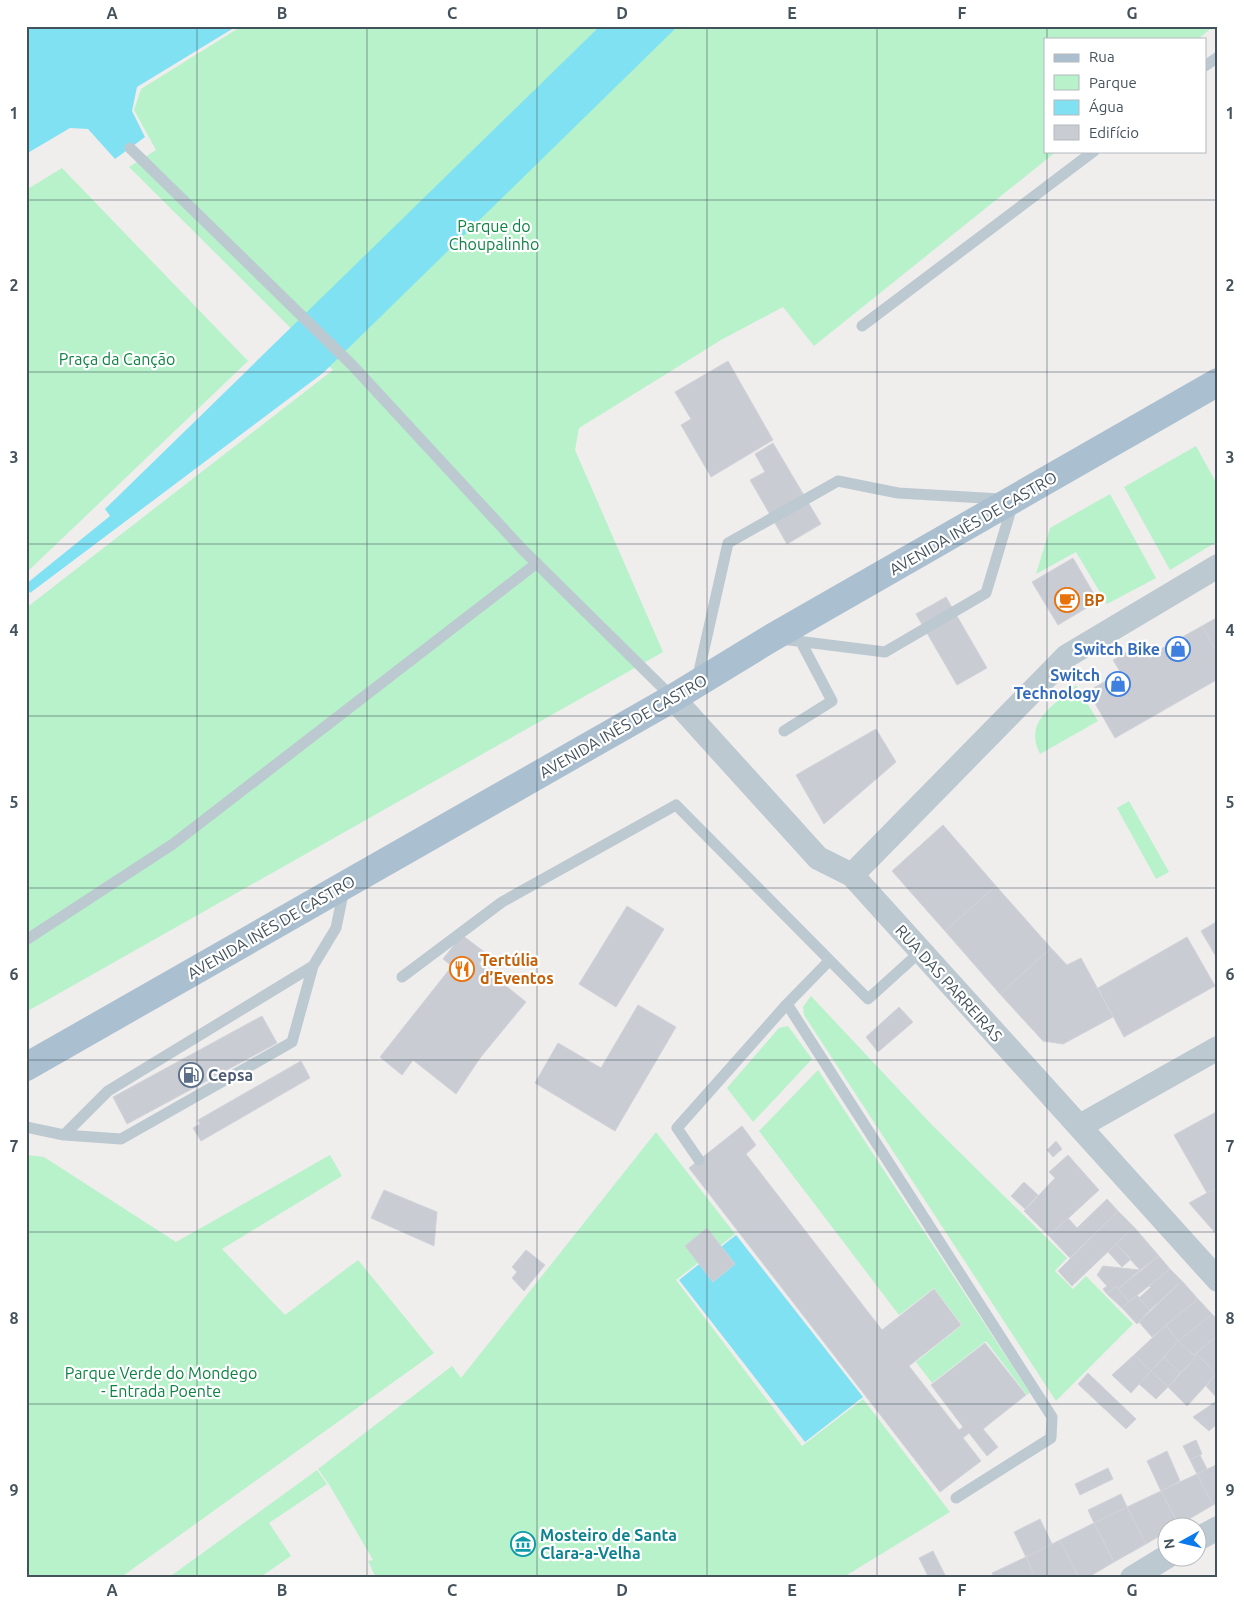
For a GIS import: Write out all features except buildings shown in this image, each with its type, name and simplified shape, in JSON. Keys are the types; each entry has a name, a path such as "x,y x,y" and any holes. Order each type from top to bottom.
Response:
{"main road":[{"name":"AVENIDA INÊS DE CASTRO","path":"26,1067 684,691 773,637 1218,382"}],"street":[{"path":"852,875 1067,656 1218,566"},
{"name":"RUA DAS PARREIRAS","path":"684,691 818,858 852,875 1218,1280"},
{"path":"1080,1126 1218,1048"},
{"path":"1206,1535 1218,1528"},
{"path":"1132,1578 1156,1563"}],"lane":[{"path":"1206,65 1218,56"},
{"path":"130,148 301,314 537,563 684,691 728,543 838,481 898,493 1014,500 986,593 885,652 773,637"},
{"path":"862,326 1093,152"},
{"path":"26,940 173,844 537,563"},
{"path":"784,731 832,701 801,642"},
{"path":"402,977 502,902 676,805 868,999 920,952"},
{"path":"26,1127 64,1135 121,1139 292,1042 313,966 336,928 345,884"},
{"path":"699,1160 677,1128 787,1004 829,961"},
{"path":"64,1135 108,1091 313,966"},
{"path":"787,1004 1052,1417 1051,1438 956,1498"}],"green space":[{"name":"Parque do Choupalinho","path":"242,26 1214,26 1199,38 1044,38 1044,152 1056,152 814,346 783,307 721,340 579,428 575,450 663,652 26,1012 26,608 333,370 129,167 156,150 134,110 141,89"},
{"name":"Praça da Canção","path":"62,168 248,361 26,573 26,190"},
{"path":"1196,446 1218,486 1218,541 1170,570 1124,487"},
{"path":"1110,494 1156,578 1107,604 1076,552 1036,574 1050,528"},
{"path":"1076,685 1098,721 1040,754 1035,732 1038,723 1050,707"},
{"path":"1129,801 1169,872 1156,879 1117,808"},
{"path":"811,996 933,1126 1067,1258 1055,1271 1073,1289 1086,1276 1133,1324 1056,1401 804,1015 803,1007"},
{"path":"788,1026 812,1059 753,1122 727,1088 779,1028"},
{"path":"818,1070 1030,1393 1027,1395 986,1341 932,1383 916,1362 962,1325 934,1288 899,1315 759,1131"},
{"path":"656,1132 735,1234 676,1280 802,1446 863,1399 950,1512 842,1578 376,1578 368,1561 373,1560 318,1469 452,1366 461,1378"},
{"name":"Parque Verde do Mondego - Entrada Poente","path":"26,1155 44,1157 176,1242 330,1155 342,1176 222,1249 285,1315 358,1260 434,1353 120,1578 26,1578"},
{"path":"317,1470 327,1484 269,1523 291,1556 259,1578 168,1578"}],"water":[{"path":"26,26 237,26 137,87 132,111 145,137 115,159 88,129 70,128 26,154"},
{"path":"600,26 678,26 323,373 30,593 26,584 110,516 105,509"},
{"path":"736,1235 863,1397 805,1442 679,1280"}],"place":[{"name":"BP","path":"1067,600"},
{"name":"Switch Bike","path":"1178,649"},
{"name":"Switch Technology","path":"1118,684"},
{"name":"Tertúlia d’Eventos","path":"462,969"},
{"name":"Cepsa","path":"191,1075"},
{"name":"Mosteiro de Santa Clara-a-Velha","path":"523,1544"}]}
